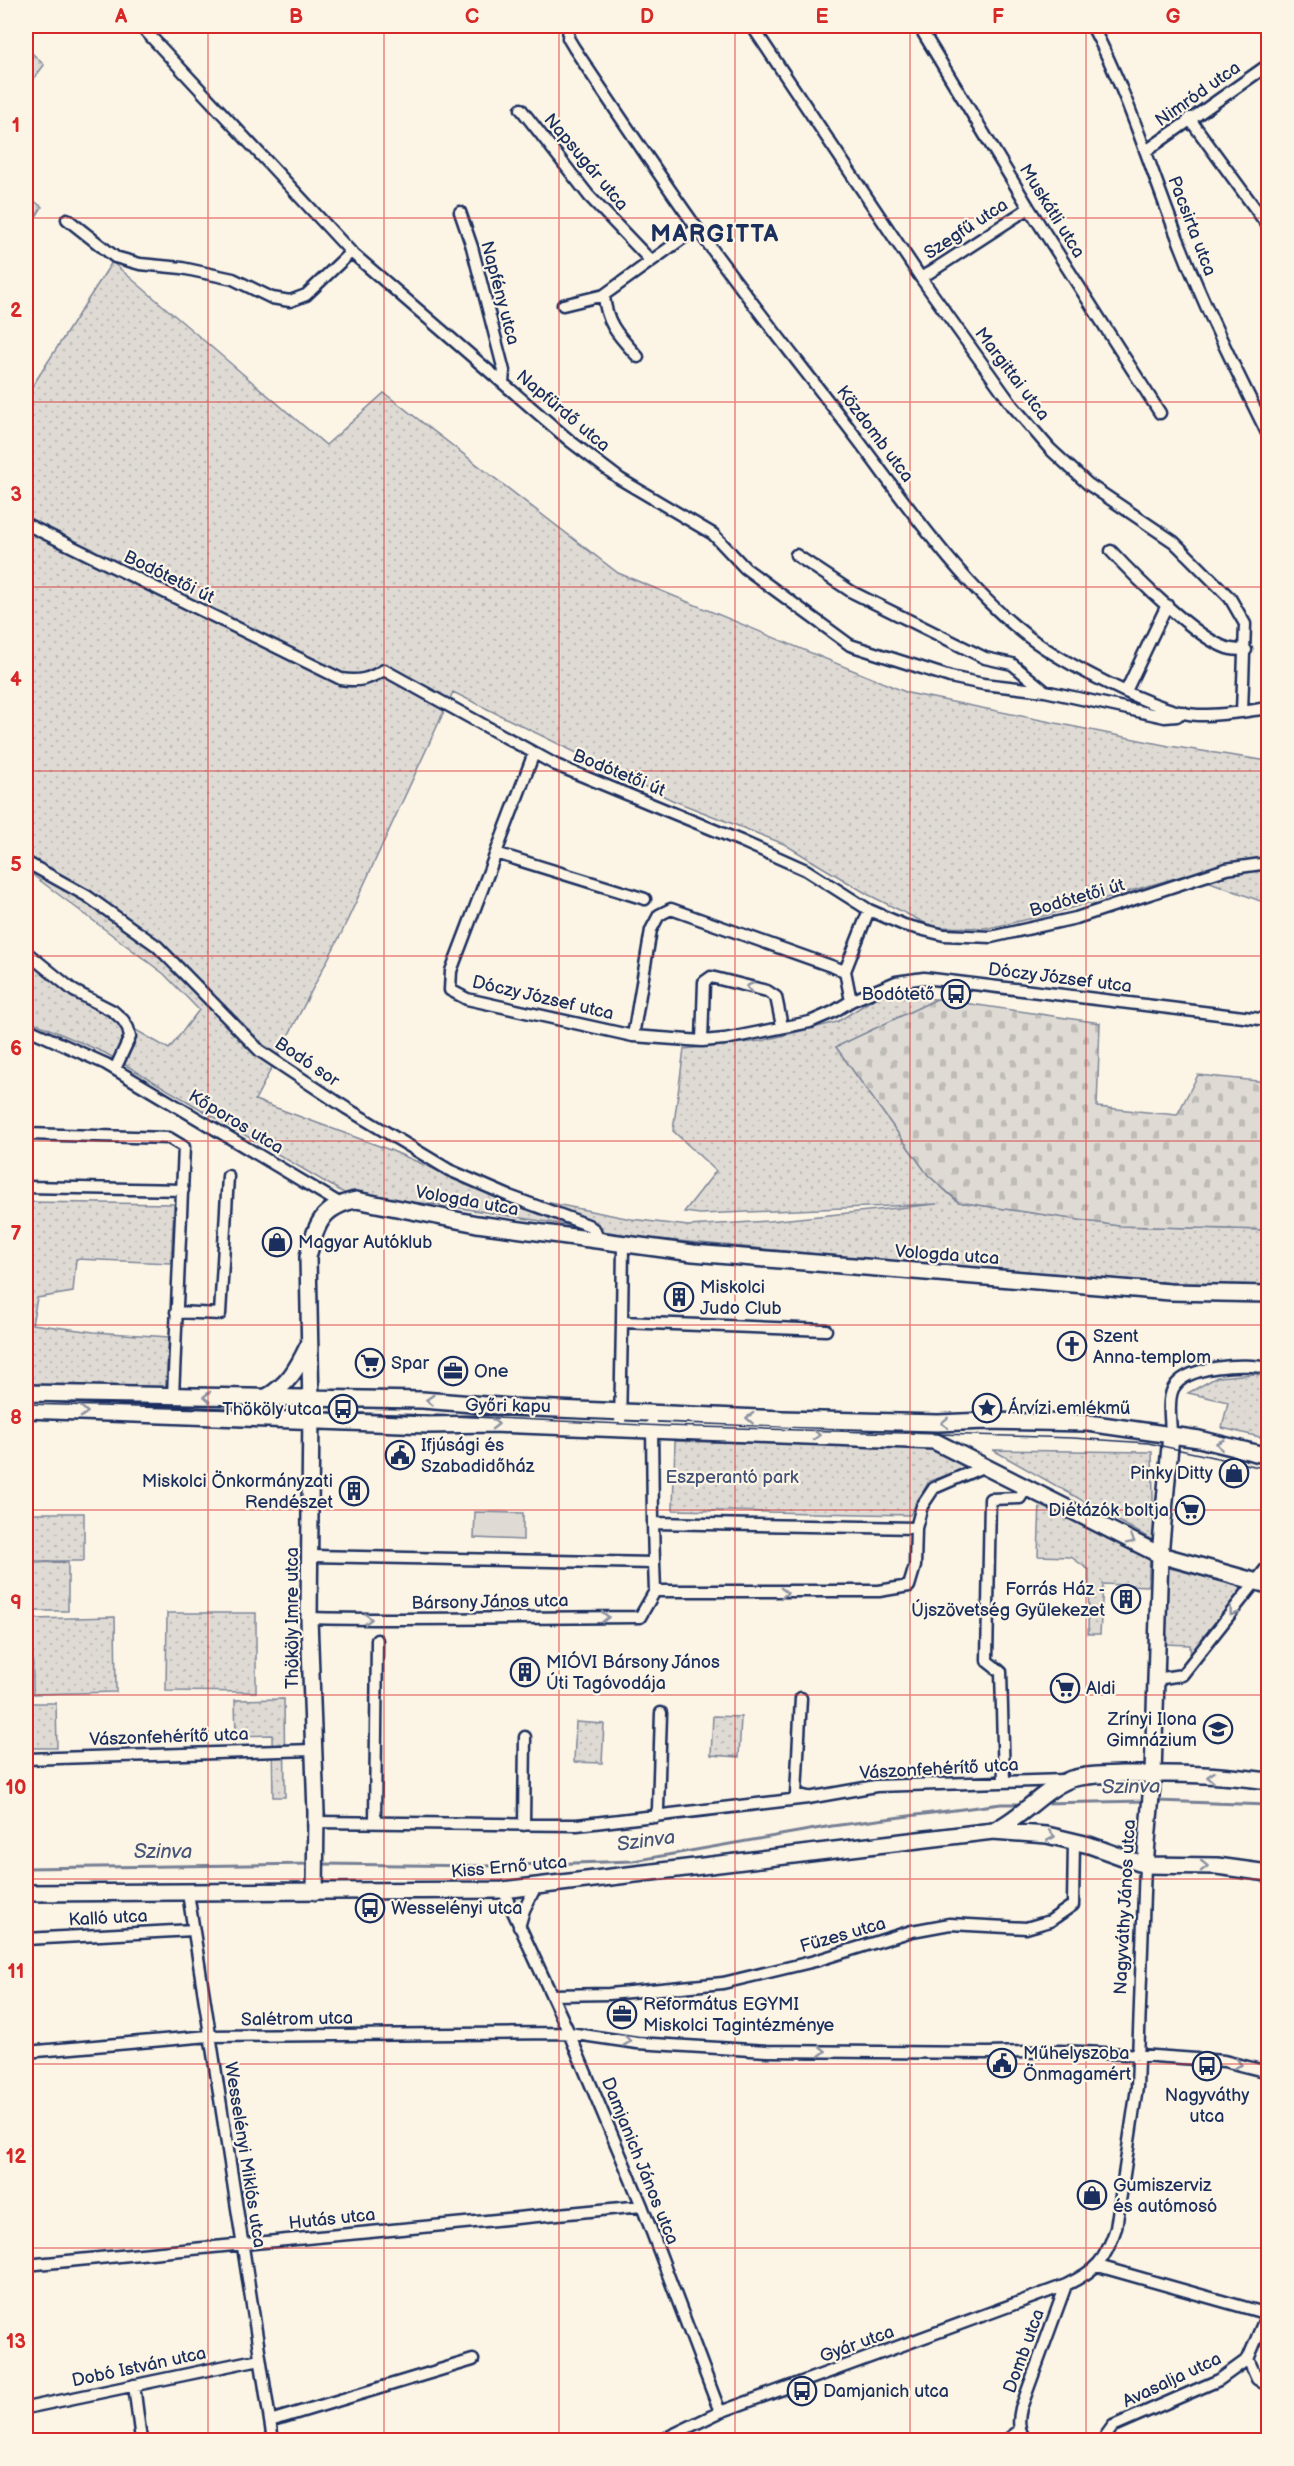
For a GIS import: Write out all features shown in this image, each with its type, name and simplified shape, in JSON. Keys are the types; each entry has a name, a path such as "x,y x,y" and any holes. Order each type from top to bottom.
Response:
{"street":[{"name":"Napfürdő utca","path":"141,26 351,252 570,441 620,479 713,534 745,568 849,645 950,677 983,684 1045,691 1165,717 1177,716 1182,712"},
{"name":"Közdomb utca","path":"569,26 568,38 574,48 697,228 922,524 986,600 1027,635 1073,665 1126,691 1182,712 1198,715 1269,708"},
{"name":"Margittai utca","path":"752,26 921,278 1012,405 1050,449 1088,484 1174,542 1230,598 1245,624 1246,650 1242,712"},
{"name":"Muskátli utca","path":"919,26 1029,208 1160,413"},
{"name":"Pacsirta utca","path":"1092,26 1112,63 1182,250 1225,346 1269,435"},
{"name":"Nimród utca","path":"1146,151 1190,118 1269,65"},
{"name":"Napsugár utca","path":"521,109 589,196 651,261"},
{"path":"1190,118 1269,226"},
{"name":"Szegfű utca","path":"921,278 1029,208"},
{"name":"Napfény utca","path":"460,212 472,247 504,371 503,383"},
{"path":"67,219 115,257 140,264 182,268 233,279 272,298 290,302 306,295 351,252"},
{"path":"563,304 604,295 697,228"},
{"path":"604,295 605,313 619,336 638,357"},
{"name":"Bodótetői út","path":"26,524 341,679 356,682 368,679 384,670 556,765 806,870 869,910 904,925 944,935 991,938 1076,918 1226,869 1269,863"},
{"path":"1111,551 1167,605 1211,640 1228,648 1246,650"},
{"name":"Napfürdő utca","path":"796,555 852,592 985,658 1012,664 1045,691"},
{"path":"1126,691 1167,605"},
{"name":"Dóczy József utca","path":"534,753 451,971 450,990 467,999 633,1035 702,1041 725,1039 810,1022 833,1012 851,1000 896,982 924,978 1269,1020"},
{"path":"496,854 645,899"},
{"name":"Bodó sor","path":"26,862 87,896 157,946 260,1051 346,1108 449,1170 509,1196 588,1225 595,1230 598,1241"},
{"path":"633,1035 651,930 659,915 671,909 845,971"},
{"path":"851,1000 845,971 869,910"},
{"path":"26,952 74,991 113,1011 123,1020 130,1037 116,1069"},
{"path":"702,1041 704,982 711,977 767,991 776,998 782,1026"},
{"name":"Kőporos utca","path":"26,1028 116,1069 339,1203"},
{"path":"26,1134 169,1138 184,1147 173,1396"},
{"path":"176,1312 220,1314 228,1176"},
{"path":"26,1187 183,1190"},
{"name":"Vologda utca","path":"339,1203 356,1200 477,1224 693,1253 1170,1292 1269,1294"},
{"name":"Thököly Imre utca","path":"314,1884 315,1822 309,1618 311,1399 309,1257 313,1235 321,1220 339,1203"},
{"path":"620,1420 623,1244"},
{"path":"622,1322 826,1330"},
{"name":"Thököly Imre utca","path":"265,1398 284,1386 297,1369 309,1344"},
{"path":"1171,1435 1172,1391 1177,1383 1189,1374 1233,1366 1269,1368"},
{"name":"Győri kapu","path":"26,1393 422,1400 620,1420 934,1441 1160,1555 1263,1584"},
{"name":"Győri kapu","path":"26,1410 311,1421 620,1420"},
{"name":"Győri kapu","path":"652,1422 1088,1423 1171,1435 1269,1456"},
{"name":"Bársony János utca","path":"309,1618 472,1620 640,1617 654,1591 652,1422"},
{"name":"Nagyváthy János utca","path":"1098,2266 1109,2249 1116,2228 1137,2088 1160,1555 1171,1435"},
{"path":"654,1591 879,1591 909,1586 915,1566 916,1528 922,1506 934,1488 985,1466"},
{"path":"1004,1781 1001,1672 987,1661 990,1499 1020,1498 1027,1487"},
{"path":"653,1523 916,1528"},
{"path":"311,1556 654,1563"},
{"path":"1156,1679 1182,1675 1263,1584 1269,1566"},
{"path":"375,1822 377,1640"},
{"path":"801,1698 796,1794 808,1798"},
{"path":"655,1817 661,1713"},
{"path":"524,1825 525,1737"},
{"name":"Vászonfehérítő utca","path":"26,1759 313,1750"},
{"name":"Kiss Ernő utca","path":"993,1831 1013,1822 1056,1787 1089,1775 1152,1779 1269,1781"},
{"name":"Vászonfehérítő utca","path":"315,1822 577,1825 808,1798 876,1786 1071,1780"},
{"name":"Kiss Ernő utca","path":"26,1893 188,1893 314,1884 503,1890 993,1831 1047,1834 1145,1865 1217,1866 1269,1873"},
{"name":"Füzes utca","path":"552,1995 609,1995 723,1983 815,1961 912,1931 950,1924 1026,1928 1050,1921 1073,1905 1074,1841"},
{"path":"519,1927 524,1910 536,1886"},
{"name":"Damjanich János utca","path":"503,1890 569,2033 642,2206 720,2412"},
{"name":"Wesselényi Miklós utca","path":"188,1893 273,2440"},
{"name":"Kalló utca","path":"26,1939 193,1930"},
{"name":"Salétrom utca","path":"26,2052 209,2036 569,2033 637,2043 767,2051 988,2053 1059,2051 1138,2055 1224,2061 1269,2072"},
{"name":"Hutás utca","path":"26,2265 642,2206"},
{"path":"1066,2285 1098,2266"},
{"name":"Avasalja utca","path":"1098,2266 1268,2314 1248,2359 1219,2380 1113,2426 1103,2440"},
{"name":"Gyár utca","path":"662,2440 720,2412 1066,2285"},
{"name":"Domb utca","path":"1020,2430 1018,2420 1021,2408 1066,2285"},
{"name":"Dobó István utca","path":"26,2408 260,2359"},
{"path":"1248,2359 1257,2379 1269,2386"},
{"path":"270,2421 473,2360"},
{"path":"134,2385 141,2440"},
{"path":"1007,2440 1020,2430 1026,2440"}],"green space":[{"path":"26,47 44,65 26,89"},
{"path":"26,195 42,207 26,233"},
{"path":"112,262 326,445 384,393 618,573 908,693 1169,746 1268,761 1268,904 1189,874 1047,915 989,928 933,927 869,895 784,844 672,800 453,692 342,932 255,1100 390,1150 480,1189 631,1219 688,1226 769,1221 937,1204 700,1214 684,1212 716,1171 673,1131 684,1049 761,1041 837,1022 880,995 937,999 836,1047 928,1175 958,1202 1120,1226 1268,1230 1268,1285 1171,1283 646,1238 442,1205 349,1196 105,1053 26,1019 26,956 92,1005 169,1049 199,1010 164,974 26,870 26,396"},
{"path":"937,999 1100,1023 1097,1107 1177,1115 1198,1075 1268,1082 1268,1230 1119,1226 959,1202 928,1175 836,1047"},
{"path":"26,1202 174,1204 171,1263 76,1259 73,1292 37,1298 32,1324 94,1332 169,1337 165,1396 26,1388"},
{"path":"1255,1374 1268,1377 1268,1439 1222,1428 1228,1402 1188,1393 1217,1377"},
{"name":"Eszperantó park","path":"675,1441 936,1448 971,1467 929,1481 910,1515 673,1510"},
{"path":"993,1450 1152,1452 1154,1541"},
{"path":"1040,1502 1150,1557 1148,1586 1103,1584 1100,1634 1088,1634 1089,1570 1071,1557 1038,1556"},
{"path":"475,1512 523,1513 523,1540 474,1538"},
{"path":"26,1513 84,1513 84,1561 26,1561"},
{"path":"68,1562 68,1611 26,1611 26,1563"},
{"path":"1166,1567 1247,1588 1191,1658 1190,1645 1164,1644"},
{"path":"167,1613 256,1613 256,1692 166,1691"},
{"path":"115,1617 116,1692 33,1694 32,1619"},
{"path":"284,1699 285,1797 273,1797 272,1735 236,1736 235,1700"},
{"path":"26,1703 56,1703 57,1748 26,1748"},
{"path":"713,1716 741,1717 739,1757 711,1755"},
{"path":"576,1722 604,1724 602,1763 574,1762"}],"waterway":[{"name":"Szinva","path":"1043,1803 1147,1801"},
{"name":"Szinva","path":"1157,1801 1268,1805"},
{"name":"Szinva","path":"321,1864 487,1866 633,1861 832,1826 1001,1804 1024,1804"},
{"name":"Szinva","path":"26,1868 312,1864"}],"tram line":[{"path":"26,1404 429,1415 665,1426 1073,1438 1148,1443 1268,1469"}],"place":[{"name":"Bodótető","path":"956,994"},
{"name":"Magyar Autóklub","path":"277,1242"},
{"name":"Miskolci Judo Club","path":"679,1297"},
{"name":"Szent Anna-templom","path":"1072,1346"},
{"name":"Spar","path":"370,1363"},
{"name":"One","path":"453,1371"},
{"name":"Árvízi emlékmű","path":"987,1408"},
{"name":"Thököly utca","path":"343,1409"},
{"name":"Ifjúsági és Szabadidőház","path":"400,1455"},
{"name":"Pinky Ditty","path":"1234,1473"},
{"name":"Miskolci Önkormányzati Rendészet","path":"354,1491"},
{"name":"Diétázók boltja","path":"1190,1510"},
{"name":"Forrás Ház - Újszövetség Gyülekezet","path":"1126,1599"},
{"name":"MIÓVI Bársony János Úti Tagóvodája","path":"525,1672"},
{"name":"Aldi","path":"1065,1688"},
{"name":"Zrínyi Ilona Gimnázium","path":"1218,1729"},
{"name":"Wesselényi utca","path":"370,1908"},
{"name":"Református EGYMI Miskolci Tagintézménye","path":"622,2014"},
{"name":"Műhelyszoba Önmagamért","path":"1002,2063"},
{"name":"Nagyváthy utca","path":"1207,2066"},
{"name":"Gumiszerviz és autómosó","path":"1092,2195"},
{"name":"Damjanich utca","path":"802,2391"}],"district":[{"name":"MARGITTA","path":"715,234"}]}
